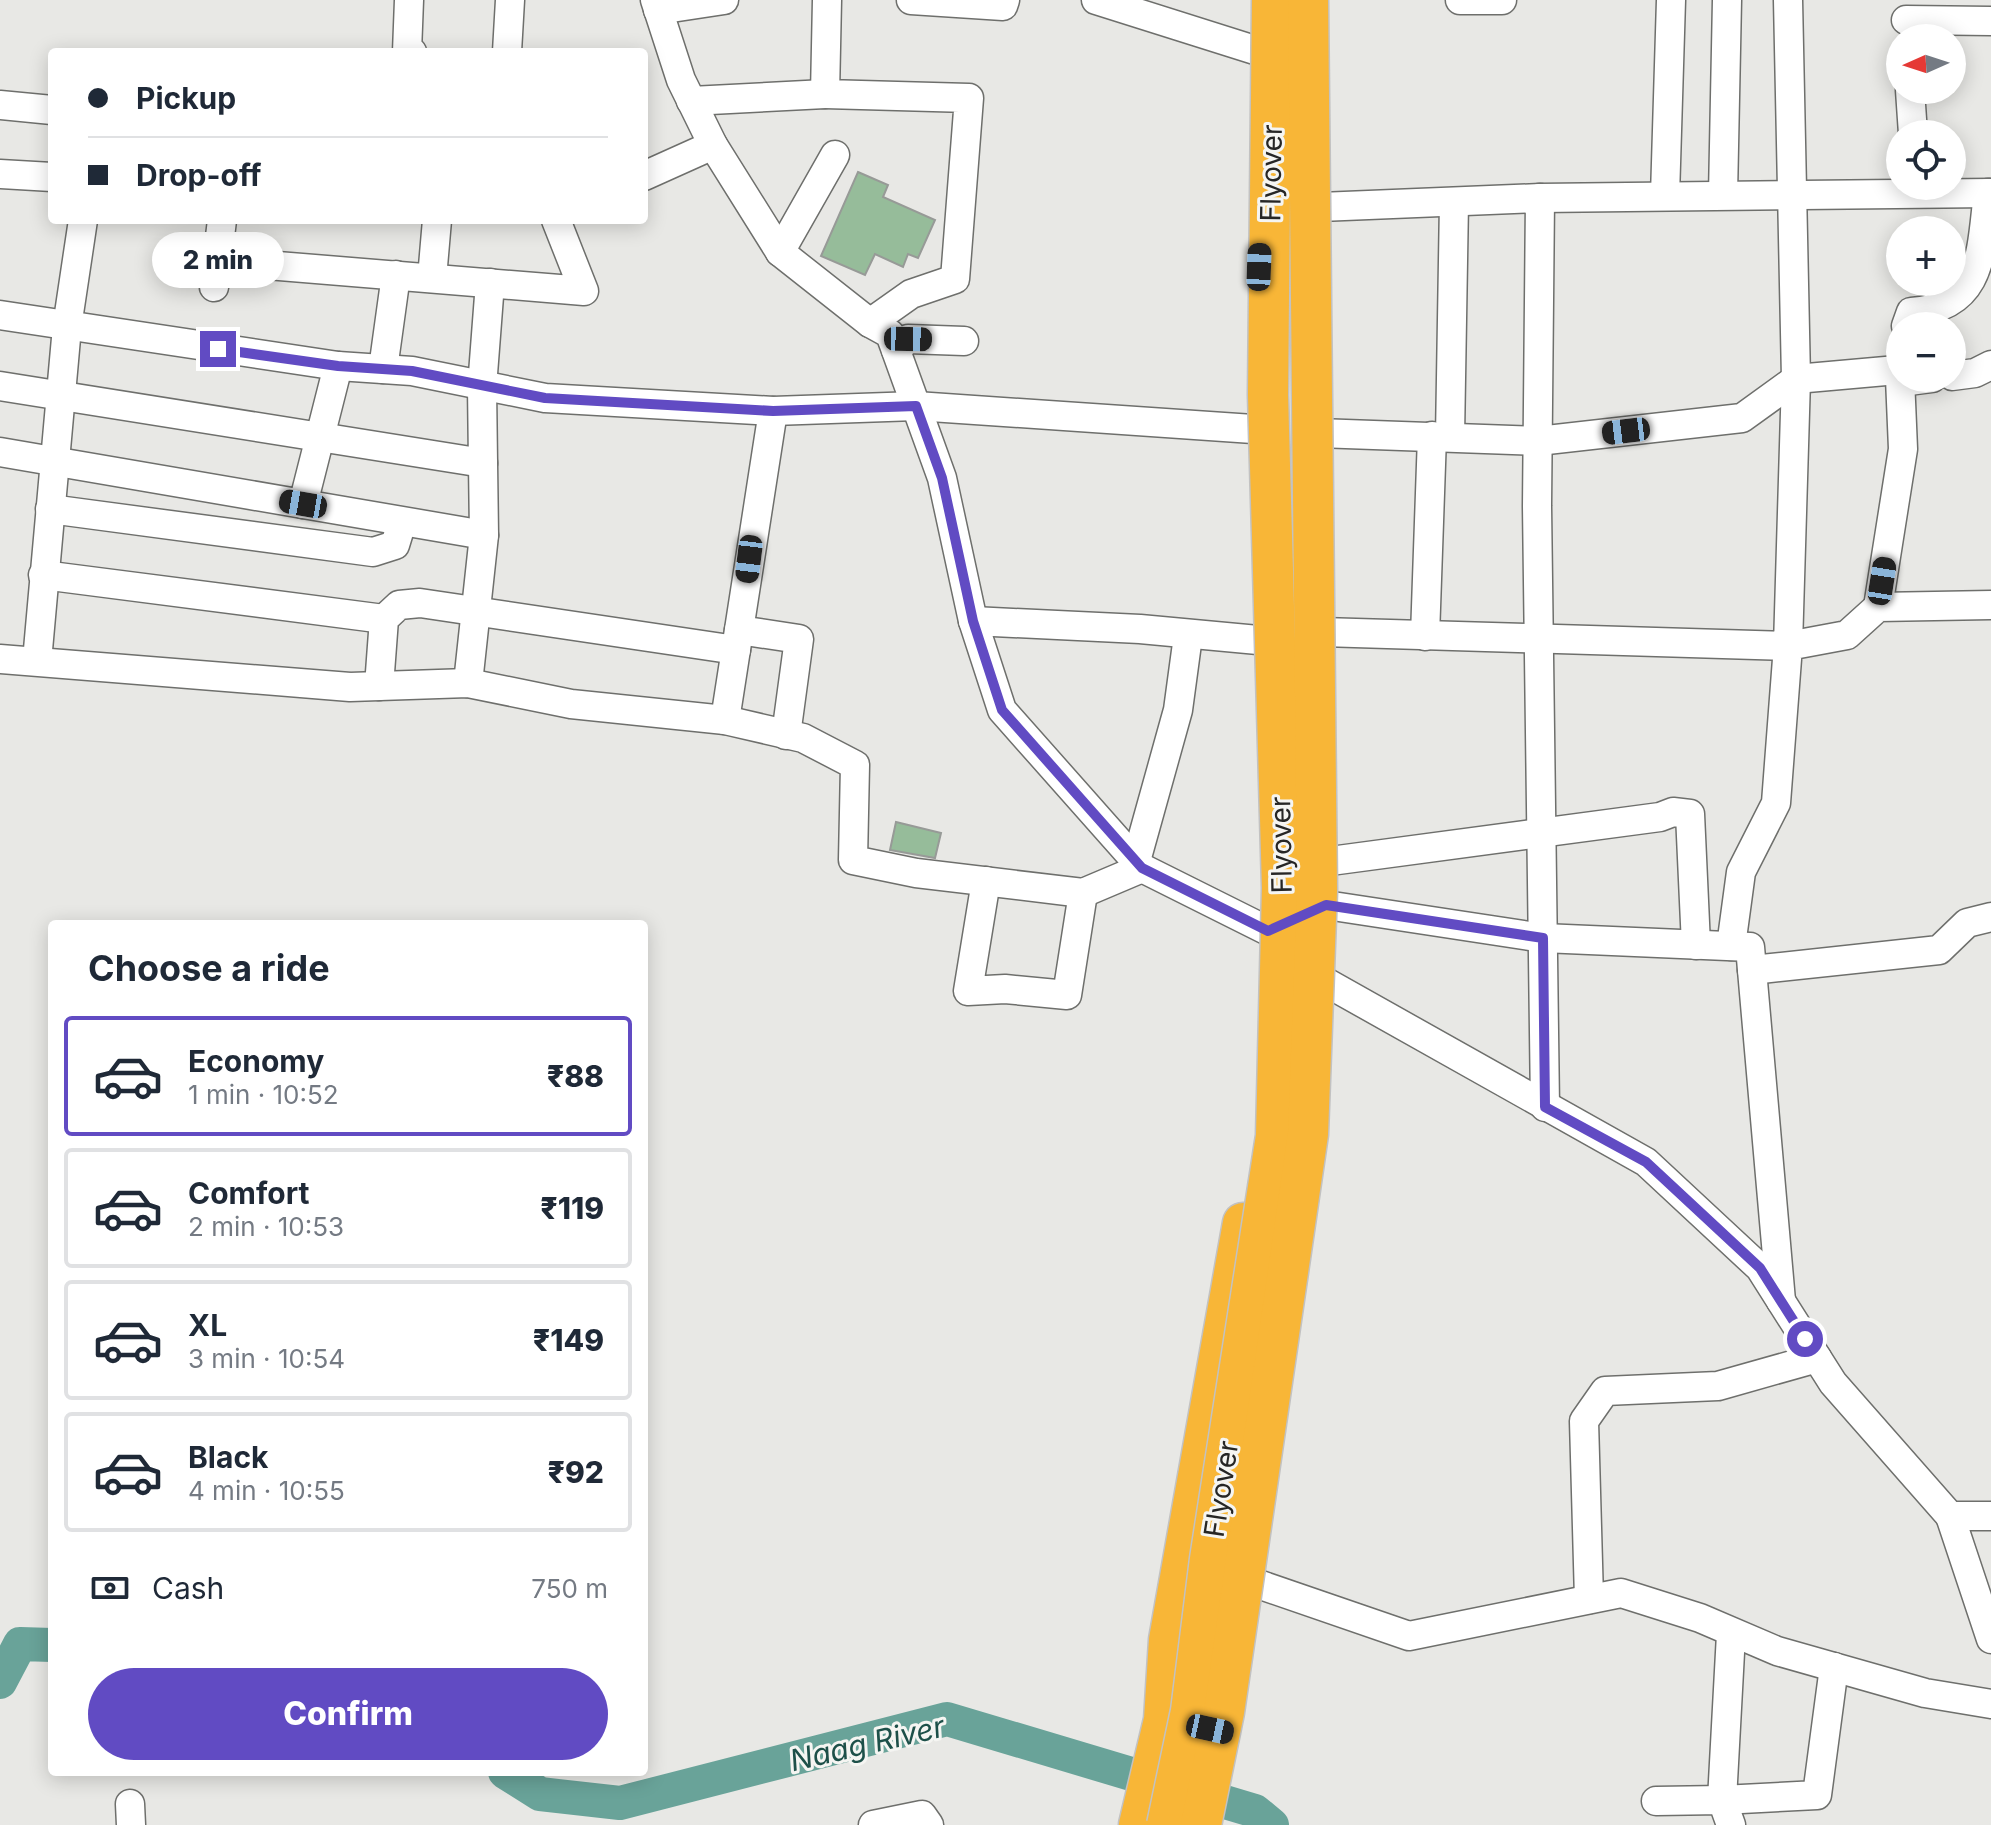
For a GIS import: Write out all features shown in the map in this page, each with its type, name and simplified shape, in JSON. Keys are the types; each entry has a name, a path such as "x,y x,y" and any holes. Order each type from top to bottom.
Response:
{"highway":[{"path":"1139,1825 1164,1720 1169,1640 1254,1160 1268,1050 1268,931 1260,785 1253,429 1261,203 1262,0"},
{"name":"Flyover","path":"1167,1825 1191,1711 1210,1559 1276,1136 1282,888 1268,395 1272,0"},
{"name":"Flyover","path":"1201,1825 1224,1712 1308,1134 1317,891 1308,0"},
{"path":"1216,1825 1234,1734 1264,1465 1315,1133 1326,1015 1322,980 1326,905 1318,433 1320,0"},
{"path":"1261,203 1320,207"},
{"path":"1258,655 1323,650"},
{"path":"1164,1720 1234,1734"}],"street":[{"path":"407,48 409,0"},
{"path":"507,48 510,0"},
{"path":"724,0 656,5 691,101 713,145 780,252 870,323 890,334 942,478 973,621 1002,710 1139,864 1268,931 1326,905 1543,938 1750,947 1781,1301"},
{"path":"825,94 827,0"},
{"path":"911,0 1003,6 1005,0"},
{"path":"1096,0 1261,52"},
{"path":"1460,0 1502,0"},
{"path":"1665,196 1671,0"},
{"path":"1723,195 1727,0"},
{"path":"1731,946 1741,872 1776,803 1788,646 1796,379 1788,0"},
{"path":"1906,19 1991,21"},
{"path":"691,101 825,94 969,98 955,279 911,294 870,323"},
{"path":"0,105 48,110"},
{"path":"648,174 713,145"},
{"path":"780,252 835,155"},
{"path":"0,174 48,177"},
{"path":"1320,207 1540,198 1886,191"},
{"path":"1911,312 1927,311 1959,299 1979,264 1990,193 1966,192"},
{"path":"1540,198 1540,832 1545,1107"},
{"path":"1425,636 1441,437 1454,202"},
{"path":"37,661 67,327 82,224"},
{"path":"222,224 216,274 396,275 584,291 558,224"},
{"path":"432,278 437,224"},
{"path":"383,369 396,275"},
{"path":"468,683 484,535 482,387 490,283"},
{"path":"0,315 338,366 383,369 545,398 773,411 916,406 1253,429"},
{"path":"896,350 908,339 964,341"},
{"path":"1966,374 1991,365"},
{"path":"303,504 338,366"},
{"path":"1318,433 1538,441 1742,418 1796,379 1886,377"},
{"path":"0,386 483,463"},
{"path":"1323,650 1425,636 1788,646 1847,635 1878,607 1903,449 1901,392"},
{"path":"725,720 773,411"},
{"path":"0,452 484,535"},
{"path":"50,509 373,552 395,545 402,522"},
{"path":"43,575 384,619"},
{"path":"379,686 384,619 399,605 420,603 738,640 799,639 786,735"},
{"path":"1878,607 1991,605"},
{"path":"973,621 1140,629 1188,636 1258,655"},
{"path":"0,659 379,686 468,683 571,704 725,720 803,738 855,765 853,860 916,873 1083,893 1139,864 1178,710 1188,636"},
{"path":"1323,862 1660,817 1673,812 1690,814 1696,945"},
{"path":"986,881 968,991 1005,989 1067,995 1083,893"},
{"path":"1752,970 1939,950 1967,923 1991,917"},
{"path":"1322,980 1646,1162 1760,1268 1833,1383 1950,1516 1991,1639"},
{"path":"1589,1599 1584,1421 1605,1391 1718,1386 1817,1358"},
{"path":"1950,1516 1991,1516"},
{"path":"1252,1582 1409,1636 1621,1593 1700,1618 1731,1634 1834,1667 1925,1693 1991,1704"},
{"path":"1726,1812 1731,1634"},
{"path":"1656,1801 1726,1812 1817,1795 1834,1667"},
{"path":"873,1825 922,1815 929,1825"}],"building":[{"path":"858,172 888,185 883,197 935,220 918,258 908,254 903,267 875,254 865,275 821,256"},
{"path":"896,822 941,833 935,858 890,850"}],"waterway":[{"name":"Naag River","path":"0,1682 20,1644 48,1645"},
{"name":"Naag River","path":"511,1776 540,1794 620,1803 947,1719 1255,1811 1272,1825"}],"route":[{"path":"218,349 338,366 412,371 545,398 621,405 773,411 916,406 942,478 973,621 1002,710 1114,839 1142,868 1268,931 1326,905 1543,938 1545,1107 1646,1162 1760,1268 1805,1339"}]}
